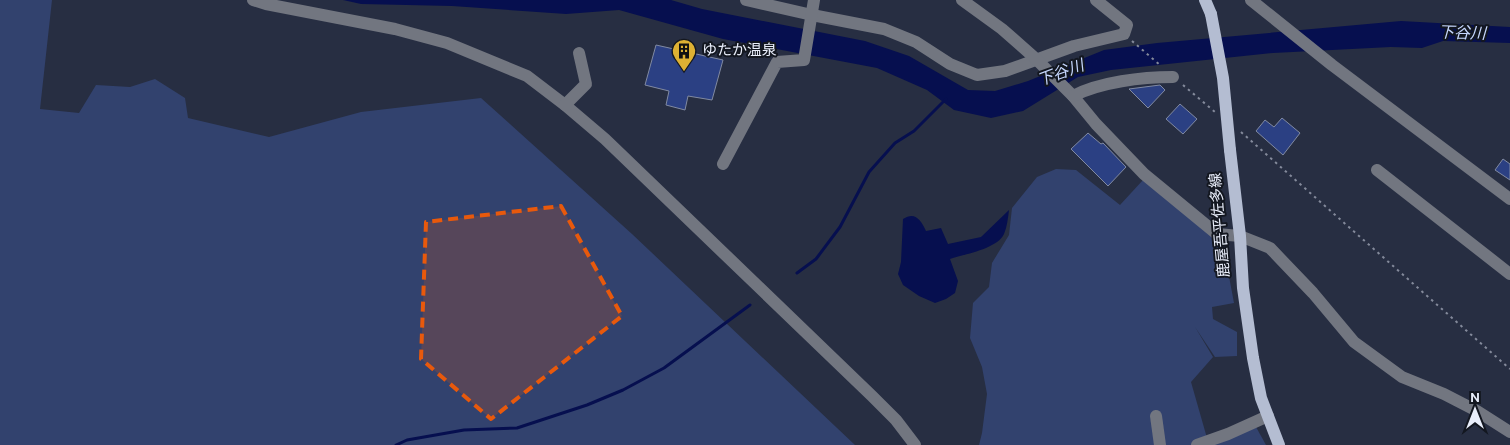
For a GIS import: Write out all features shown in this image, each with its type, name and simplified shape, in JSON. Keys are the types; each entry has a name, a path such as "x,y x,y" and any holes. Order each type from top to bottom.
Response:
{"main road":[{"name":"鹿屋吾平佐多線","path":"1205,0 1211,14 1223,78 1240,236 1243,288 1253,358 1261,398 1279,445"}],"street":[{"path":"253,0 395,29 447,43 527,76 605,139 872,396 896,420 915,445"},
{"path":"746,0 884,29 916,42 950,64 977,75 1005,71 1074,46 1124,34 1127,26 1096,0"},
{"path":"723,164 777,62 804,60 814,0"},
{"path":"968,2 1036,59 1144,174 1217,234 1240,236 1270,248 1313,293 1354,342 1402,377 1444,394 1477,411 1510,432"},
{"path":"1254,2 1332,65 1510,199"},
{"path":"565,105 586,84 579,53"},
{"path":"1072,96 1086,89 1155,77 1173,77"},
{"path":"1377,170 1510,274"},
{"path":"1156,416 1160,445"},
{"path":"1197,445 1228,434 1268,416"}],"path":[{"path":"1124,34 1219,115"},
{"path":"1240,132 1510,369"}],"highlighted area":[{"path":"561,206 622,316 491,419 421,359 426,222"}],"shaded area":[{"path":"0,0 52,0 40,109 79,113 96,85 130,87 155,79 185,98 188,118 269,137 361,112 481,98 632,234 855,445 0,445"},
{"path":"1056,169 1076,170 1120,205 1143,180 1222,239 1234,303 1212,307 1213,319 1237,332 1237,356 1215,357 1195,327 1213,357 1191,382 1209,445 979,445 987,394 982,367 970,338 973,303 989,287 992,263 1009,235 1012,208 1037,177"},
{"path":"1256,427 1266,445 1211,445"}],"water":[{"name":"下谷川","path":"343,0 671,0 702,9 865,41 909,56 968,90 995,91 1028,81 1104,50 1157,43 1401,21 1510,27 1510,43 1443,41 1422,48 1391,47 1273,53 1111,70 1078,77 1023,111 991,118 954,110 927,90 877,68 723,39 619,10 566,14 452,6 361,4"},
{"path":"1009,210 1004,234 995,244 950,259 958,281 955,293 935,303 919,296 903,285 898,274 901,262 903,219 914,216 922,223 926,231 941,228 948,244 981,237"}],"building":[{"name":"ゆたか温泉","path":"656,45 723,60 712,100 688,96 685,110 666,105 669,91 645,85"},
{"path":"1160,85 1165,90 1148,108 1129,89"},
{"path":"1180,104 1197,119 1183,134 1166,119"},
{"path":"1282,118 1300,133 1283,155 1256,131 1265,120 1274,127"},
{"path":"1088,133 1101,144 1103,143 1126,167 1108,186 1071,149"},
{"path":"1503,159 1510,164 1510,180 1495,170"}],"waterway":[{"path":"797,273 816,259 840,227 869,172 895,143 914,131 946,99"},
{"path":"396,445 407,440 464,430 517,428 587,405 623,390 664,368 750,305"}],"place":[{"name":"ゆたか温泉","path":"684,72"}]}
